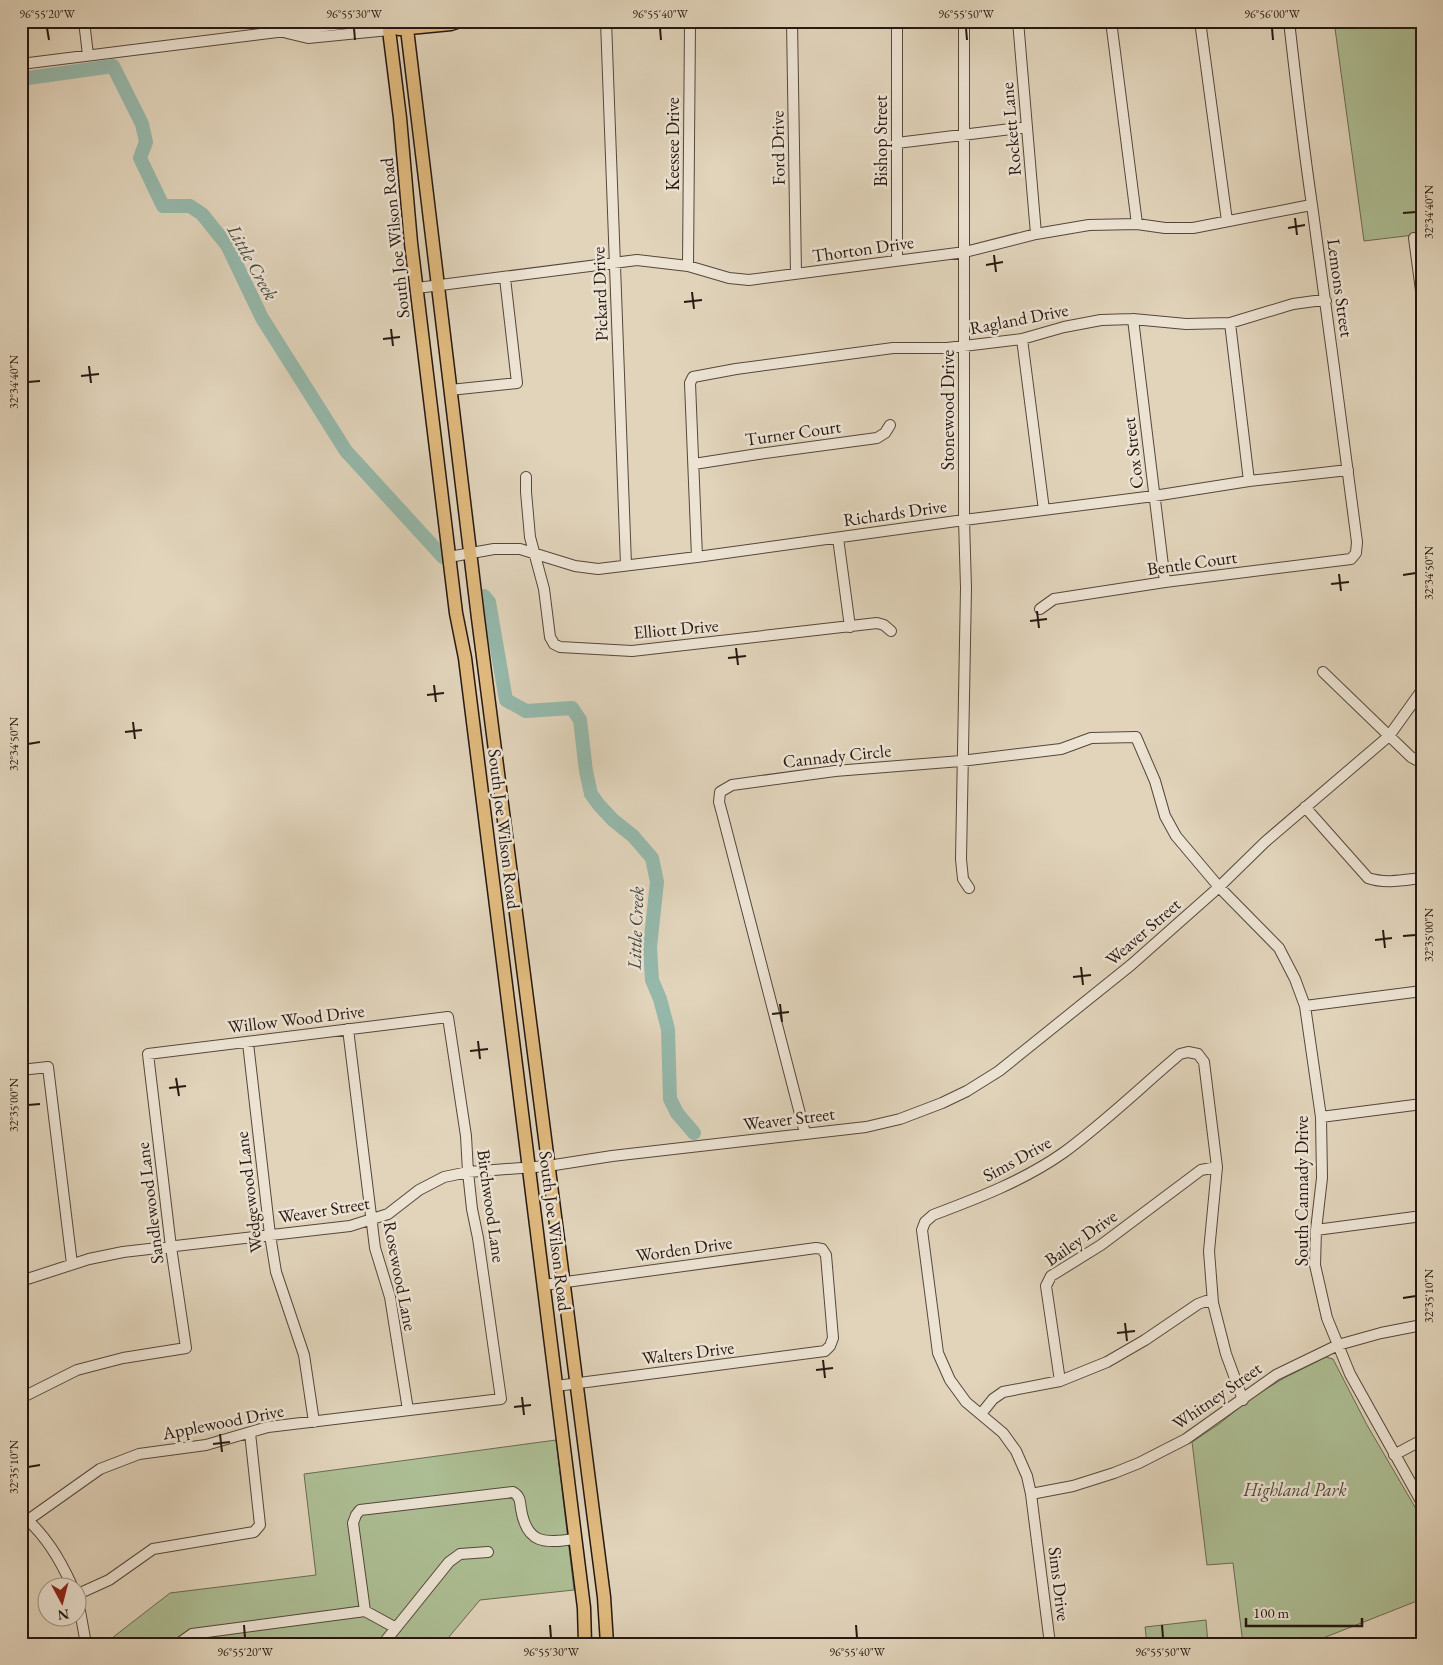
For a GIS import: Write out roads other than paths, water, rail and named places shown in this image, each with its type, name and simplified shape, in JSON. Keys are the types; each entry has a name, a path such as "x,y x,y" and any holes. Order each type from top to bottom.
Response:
{"main road":[{"path":"392,26 451,24 460,21"},
{"name":"South Joe Wilson Road","path":"404,25 604,1597 607,1644"},
{"name":"South Joe Wilson Road","path":"392,26 417,288 449,557 456,612 465,658 544,1285 584,1608 585,1644"}],"street":[{"path":"84,21 88,55"},
{"path":"21,64 365,21"},
{"name":"Pickard Drive","path":"606,21 626,565"},
{"name":"Ford Drive","path":"792,21 796,274"},
{"name":"Bishop Street","path":"897,21 897,261"},
{"name":"Stonewood Drive","path":"964,21 964,520 966,588 961,761 961,859 963,879 969,888"},
{"name":"Rockett Lane","path":"1018,21 1036,234"},
{"path":"1111,21 1137,224"},
{"path":"1200,21 1227,221"},
{"name":"Lemons Street","path":"1289,21 1357,542 1356,553 1351,559"},
{"name":"Keessee Drive","path":"688,266 692,22"},
{"path":"282,32 308,38 392,26"},
{"path":"896,143 1027,127"},
{"name":"Thorton Drive","path":"417,288 637,260 688,266 728,278 749,280 965,252 1036,234 1089,224 1137,224 1165,228 1193,228 1312,205"},
{"path":"1414,238 1422,298"},
{"path":"450,390 517,383 505,278"},
{"name":"Ragland Drive","path":"694,464 690,383 693,377 736,369 893,348 947,348 1022,339 1064,327 1101,320 1133,319 1186,324 1230,323 1293,304 1326,301"},
{"name":"Cox Street","path":"1133,319 1165,582"},
{"path":"1230,323 1249,481"},
{"path":"1022,339 1044,510"},
{"name":"Turner Court","path":"694,464 877,438 885,433 890,424"},
{"path":"694,464 697,557"},
{"name":"Richards Drive","path":"449,557 494,549 520,549 575,566 598,569 1154,496 1249,481 1348,470"},
{"name":"Elliott Drive","path":"526,477 530,537 544,589 550,637 554,644 560,647 632,651 877,623 884,624 891,631"},
{"path":"838,538 850,627"},
{"name":"Bentle Court","path":"1040,609 1054,599 1165,582 1351,559"},
{"path":"1323,672 1411,757 1422,763"},
{"name":"Weaver Street","path":"21,1281 89,1259 123,1252 350,1226 388,1214 419,1190 444,1177 468,1172 548,1166 866,1127 900,1119 942,1103 967,1091 999,1071 1131,965 1219,887 1265,842 1389,736 1422,690"},
{"name":"Cannady Circle","path":"805,1133 719,802 720,792 732,785 835,771 961,761 1061,749 1091,738 1136,738 1155,781 1165,816 1176,836 1219,887"},
{"path":"1305,808 1368,878 1376,881 1387,881 1422,878"},
{"name":"South Cannady Drive","path":"1219,887 1279,948 1295,979 1305,1006 1320,1118 1322,1178 1316,1230 1316,1265 1327,1318 1350,1374 1422,1503"},
{"path":"1305,1006 1422,990"},
{"name":"Willow Wood Drive","path":"148,1054 448,1017"},
{"name":"Birchwood Lane","path":"448,1017 501,1399"},
{"name":"Rosewood Lane","path":"348,1029 376,1248 390,1297 408,1410"},
{"name":"Wedgewood Lane","path":"248,1043 276,1272 304,1355 314,1422"},
{"name":"Sims Drive","path":"1050,1644 1032,1494 1027,1476 1016,1451 1003,1433 966,1402 950,1380 938,1353 922,1230 927,1220 933,1215 1015,1182 1062,1153 1180,1054 1188,1052 1198,1054 1204,1062 1216,1167 1209,1251 1213,1303 1226,1354 1243,1400"},
{"name":"Sandlewood Lane","path":"21,1398 77,1370 123,1358 186,1348 171,1247 148,1054"},
{"path":"21,1070 48,1067 72,1264"},
{"path":"1320,1118 1422,1104"},
{"name":"Bailey Drive","path":"1060,1381 1046,1286 1051,1276 1101,1245 1200,1170 1216,1167"},
{"path":"1316,1230 1422,1216"},
{"name":"Worden Drive","path":"544,1285 816,1248 822,1249 826,1255 833,1338 830,1346 825,1351"},
{"path":"981,1414 993,1399 1003,1392 1060,1381 1107,1362 1145,1340 1198,1304 1206,1301 1213,1303"},
{"name":"Whitney Street","path":"1032,1494 1072,1486 1139,1463 1186,1439 1276,1375 1338,1345 1380,1333 1422,1325"},
{"name":"Walters Drive","path":"556,1386 825,1351"},
{"name":"Applewood Drive","path":"25,1517 100,1468 139,1454 206,1445 268,1427 501,1399"},
{"path":"88,1590 110,1580 153,1549 254,1532 260,1525 250,1433"},
{"path":"1394,1455 1422,1440"},
{"path":"365,1611 353,1524 360,1510 514,1492 519,1497 523,1521 530,1532 540,1540 549,1542 575,1539"},
{"path":"25,1517 41,1533 62,1563 69,1578"},
{"path":"383,1644 449,1562 460,1554 488,1552"},
{"path":"178,1644 192,1634 365,1611 396,1628"},
{"path":"80,1644 86,1643 83,1628"}],"waterway":[{"name":"Little Creek","path":"21,79 113,66 142,124 146,142 140,158 163,206 190,206 202,214 227,245 262,318 346,451 443,557"},
{"name":"Little Creek","path":"484,596 489,602 506,700 526,711 572,708 580,720 586,771 591,794 613,820 633,836 652,858 657,882 650,947 652,980 660,999 668,1029 670,1099 677,1113 694,1133"}],"park label":[{"name":"Highland Park","path":"1295,1490"}]}
